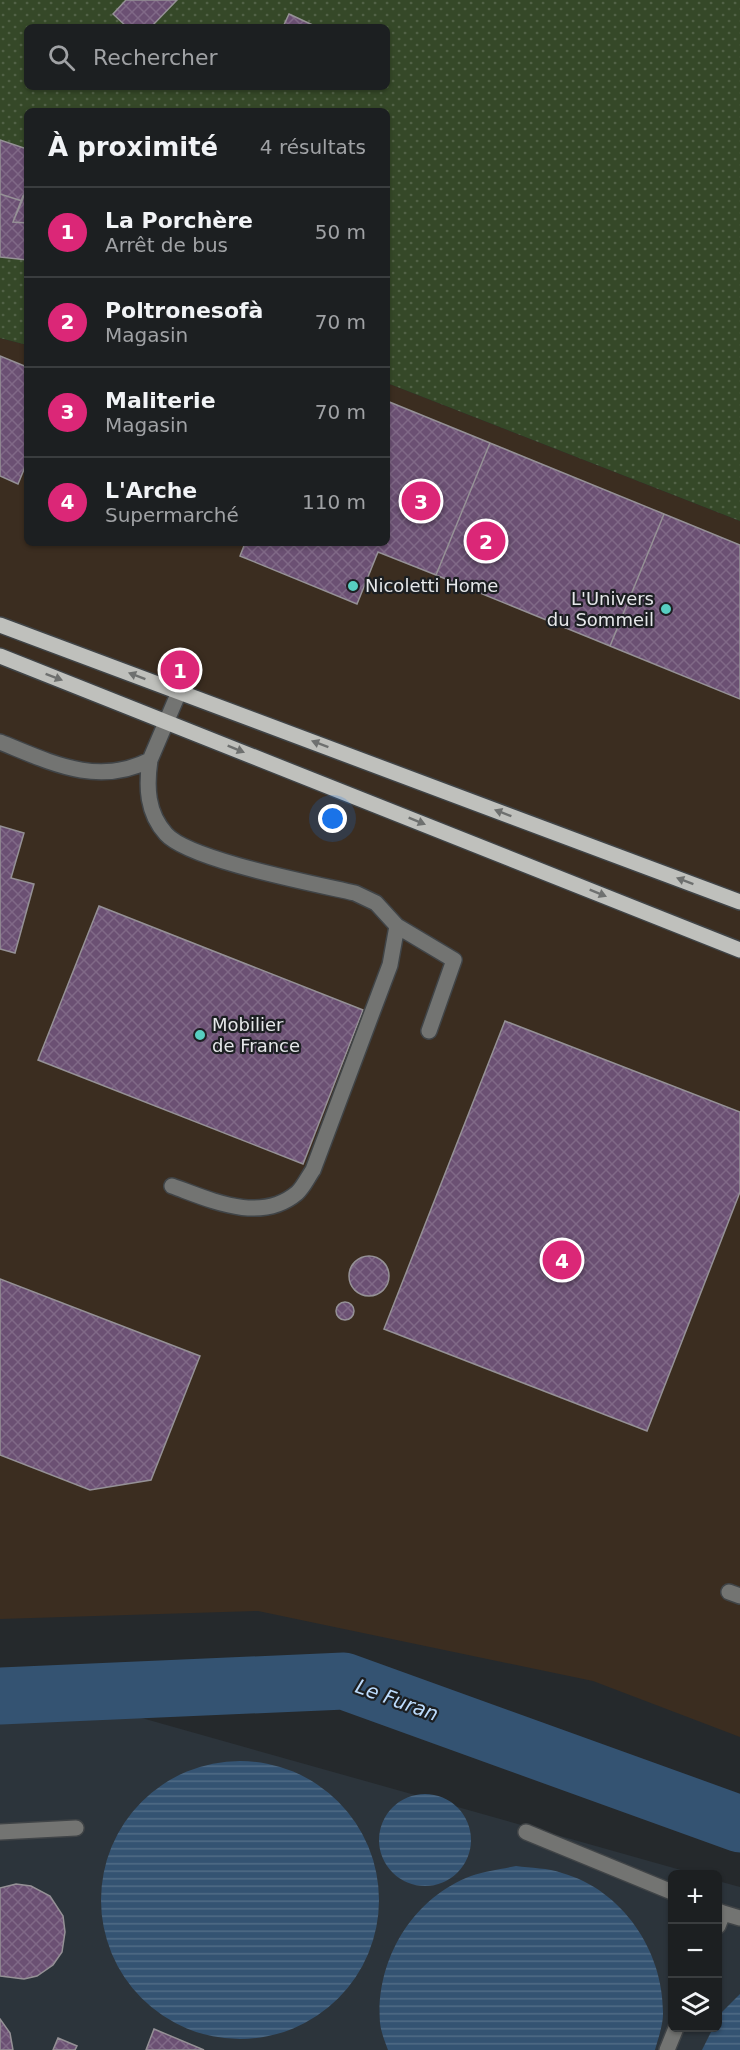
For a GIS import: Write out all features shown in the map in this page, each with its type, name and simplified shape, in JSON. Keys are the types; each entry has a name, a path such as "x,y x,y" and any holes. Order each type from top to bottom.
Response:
{"main road":[{"path":"0,625 740,902"},
{"path":"0,656 740,950"}],"lane":[{"path":"179,692 150,760 146,785 154,817 167,836 186,848 211,857 355,893 376,903 397,926 454,960 429,1031"},
{"path":"0,742 66,768 118,772 150,760"},
{"path":"172,1186 232,1207 268,1207 297,1193 313,1170 390,965 397,926"},
{"path":"0,1832 76,1828"},
{"path":"526,1832 668,1890"},
{"path":"722,1917 740,1918"},
{"path":"667,2050 674,2032"}],"shaded area":[{"path":"0,338 24,344 24,546 390,546 390,384 740,521 740,1737 593,1681 258,1611 0,1619"},
{"path":"0,1678 681,1870 668,1870 668,2032 722,2032 722,1882 740,1887 740,2050 0,2050"}],"green space":[{"path":"0,0 740,0 740,521 390,384 390,108 24,108 24,344 0,338"}],"water":[{"path":"240,1761 280,1767 306,1777 328,1792 348,1812 369,1847 376,1873 379,1900 373,1940 363,1966 348,1988 328,2008 293,2029 267,2036 240,2039 200,2033 174,2023 152,2008 132,1988 111,1953 104,1927 101,1900 107,1860 117,1834 132,1812 152,1792 187,1771 213,1764"},
{"path":"425,1794 443,1798 457,1808 467,1822 471,1840 467,1858 457,1872 443,1882 425,1886 407,1882 393,1872 383,1858 379,1840 383,1822 393,1808 407,1798"},
{"path":"516,1866 557,1871 584,1881 604,1893 636,1927 648,1947 661,1991 663,2018 655,2050 388,2050 381,2026 380,2000 391,1955 402,1934 431,1900 450,1886 476,1874"},
{"path":"740,1994 740,2050 702,2050 711,2032 722,2032 722,2012"}],"building":[{"path":"126,0 177,0 154,24 124,24 113,14"},
{"path":"289,14 311,24 284,24"},
{"path":"0,140 24,148 24,195 22,201 0,194"},
{"path":"0,194 22,201 13,222 24,223 24,260 0,257"},
{"path":"23,196 24,196 24,223 13,222"},
{"path":"0,356 24,366 24,469 18,484 0,476"},
{"path":"390,402 490,443 436,575 378,552 357,604 240,556 244,546 390,546"},
{"path":"490,443 664,514 610,646 436,575"},
{"path":"664,514 740,545 740,699 610,646"},
{"path":"0,826 24,833 11,878 34,884 15,953 0,949"},
{"name":"Mobilier de France","path":"99,906 363,1010 303,1164 38,1060"},
{"path":"505,1021 740,1112 740,1192 647,1431 384,1329"},
{"path":"369,1256 383,1262 389,1276 383,1290 369,1296 355,1290 349,1276 355,1262"},
{"path":"0,1279 200,1356 151,1480 90,1490 0,1455"},
{"path":"345,1302 351,1305 354,1311 351,1317 345,1320 339,1317 336,1311 339,1305"},
{"path":"16,1884 31,1886 50,1896 63,1916 65,1932 62,1952 53,1965 37,1976 24,1979 0,1976 0,1888"},
{"path":"0,2019 10,2033 13,2050 0,2050"},
{"path":"154,2029 204,2050 146,2050"},
{"path":"58,2038 77,2046 75,2050 53,2050"}],"waterway":[{"name":"Le Furan","path":"0,1696 344,1681 740,1824"}],"place":[{"name":"Maliterie","path":"421,501"},
{"name":"Poltronesofà","path":"486,541"},
{"name":"Nicoletti Home","path":"353,586"},
{"name":"L'Univers du Sommeil","path":"666,609"},
{"name":"La Porchère","path":"180,670"},
{"name":"Mobilier de France","path":"200,1035"},
{"name":"L'Arche","path":"562,1260"}]}
